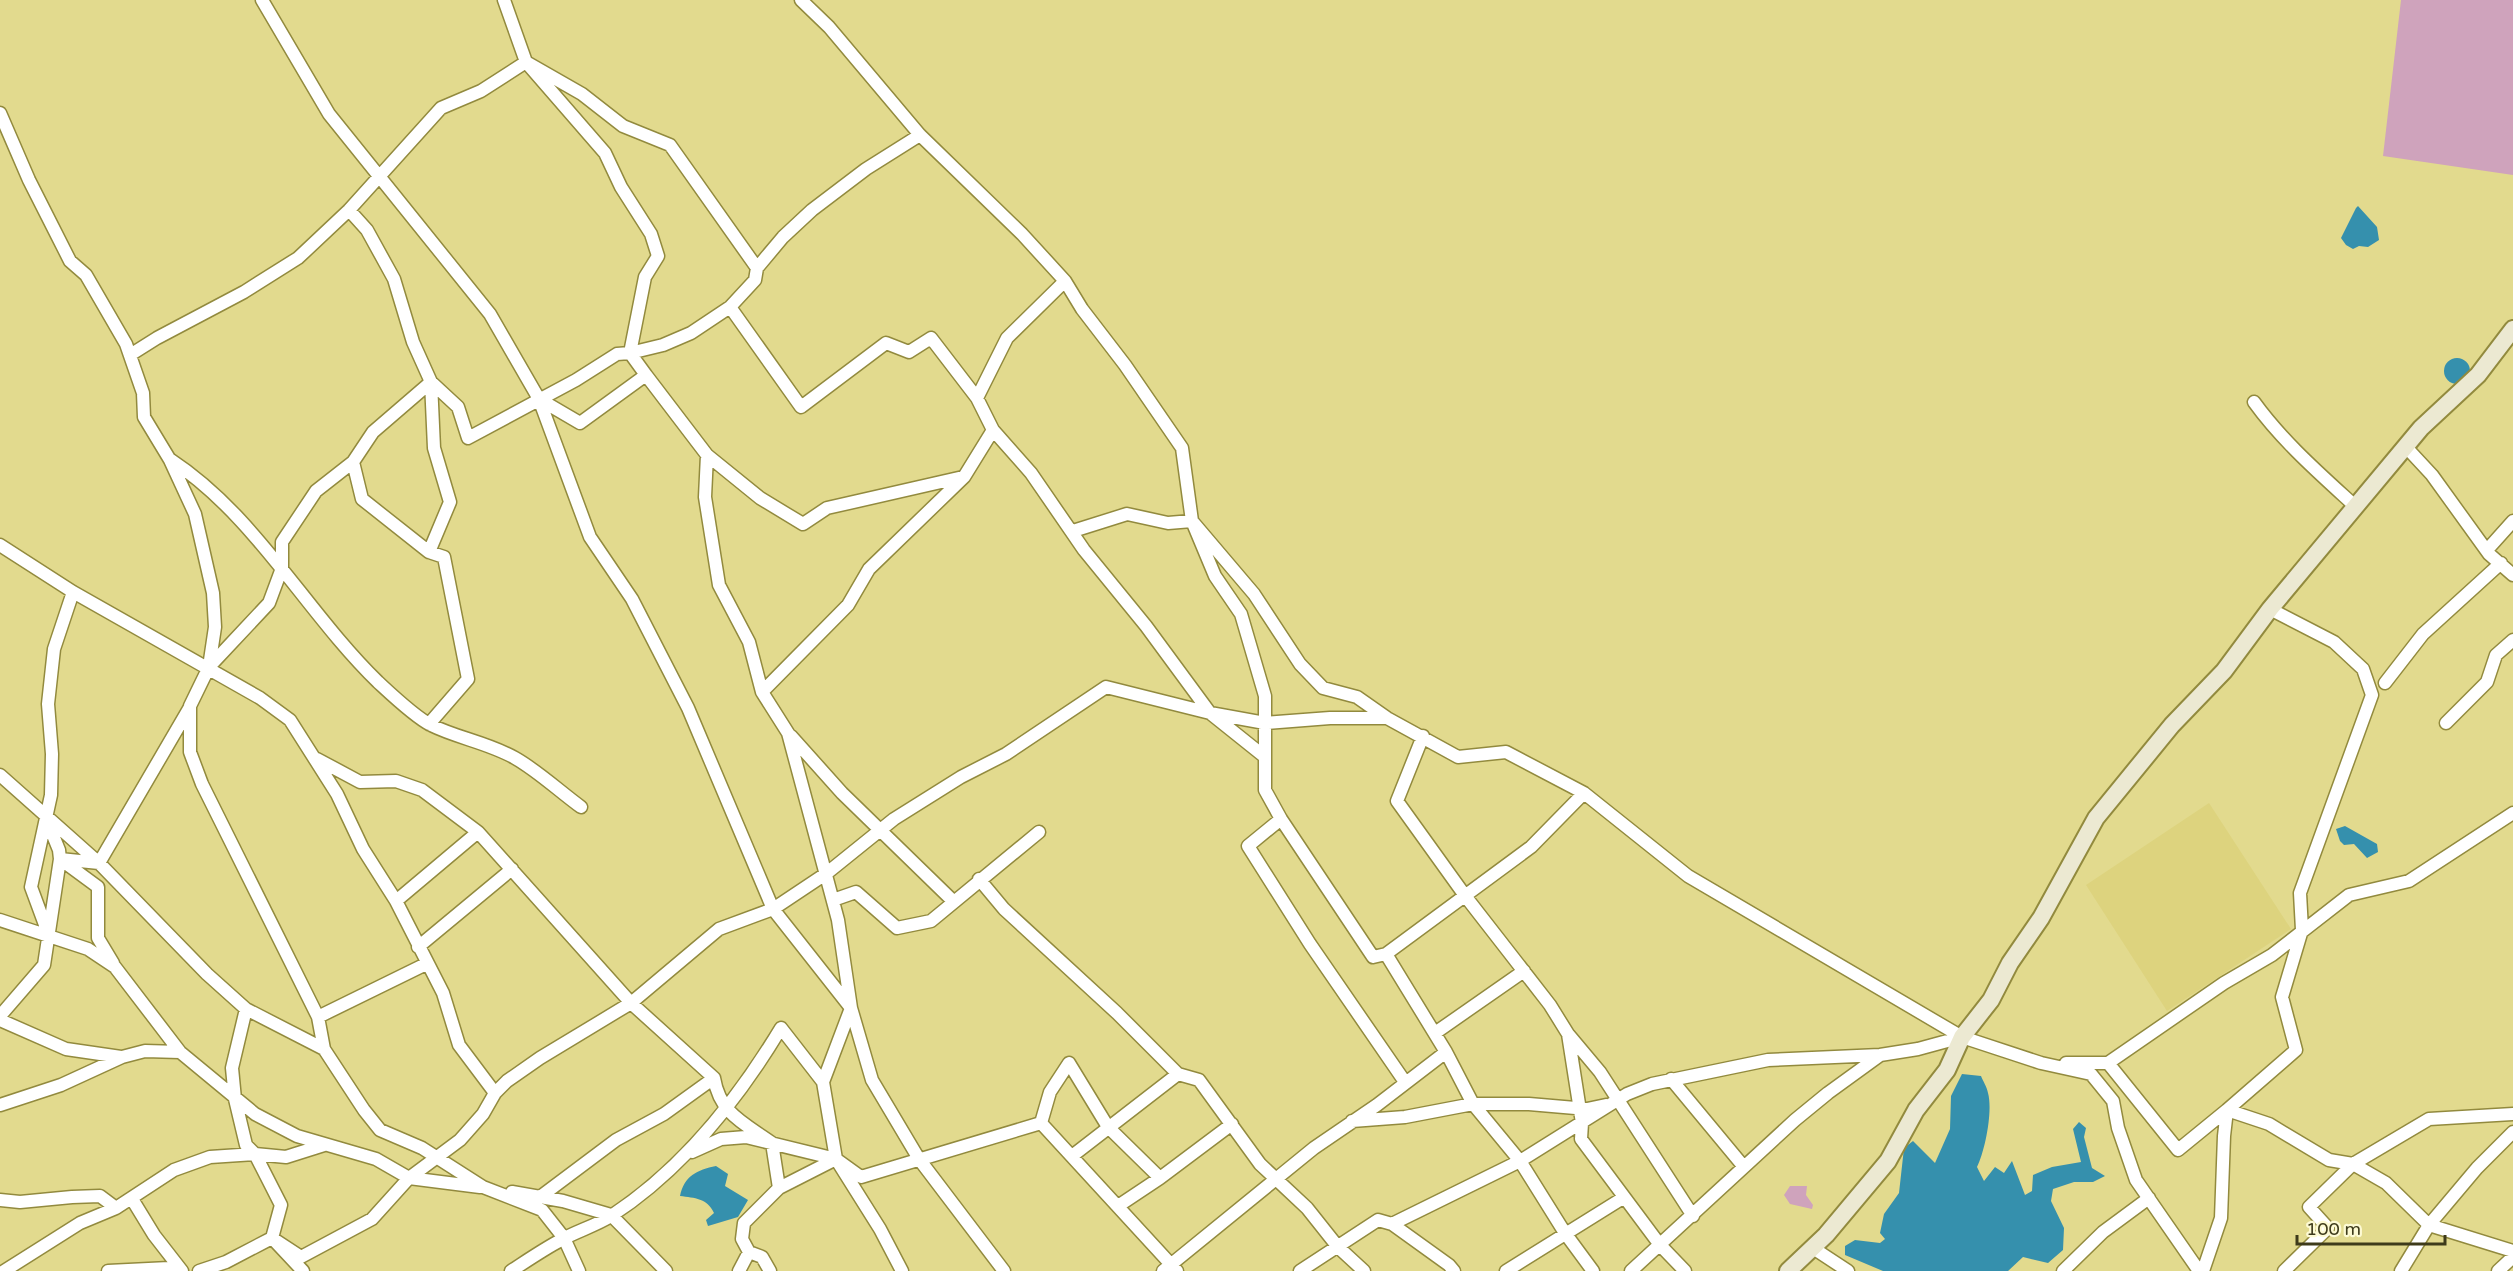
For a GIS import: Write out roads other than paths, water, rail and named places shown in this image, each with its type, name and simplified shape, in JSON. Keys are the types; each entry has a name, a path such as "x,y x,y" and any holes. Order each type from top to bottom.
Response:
{"street":[{"path":"262,0 329,114 490,314 539,399 590,537 632,599 688,708 773,909 851,1008"},
{"path":"504,0 526,62 605,153 621,187 651,234 658,256 645,277 630,353 708,455 760,498 803,524 827,508 964,477"},
{"path":"801,0 830,27 920,135 1022,234 1065,281 1082,309 1125,365 1182,448 1192,521 1215,576 1241,614 1265,696 1265,790 1281,819 1373,957 1386,954 1531,847 1584,793"},
{"path":"130,355 157,338 244,292 298,258 349,210 441,108 481,91 526,62"},
{"path":"526,62 582,94 623,126 670,145 757,268"},
{"path":"0,113 29,180 70,261 86,275 126,344 143,393 144,417 170,460 195,514 213,593 214,627 208,667 190,706 99,863"},
{"path":"349,210 367,230 394,279 412,342 431,382 458,407 468,438 576,380 617,354 663,345 691,333 730,307 755,280 757,268 783,237 812,210 866,169 920,135"},
{"path":"977,398 1007,338 1065,281"},
{"path":"730,307 801,407 886,343 909,352 931,338 977,398 993,430 1032,473 1084,550 1146,626 1210,713 1265,757"},
{"path":"1788,1271 1813,1248 1888,1161 1916,1110 1947,1070 1962,1037 1991,1000 2010,963 2041,918 2096,818 2172,725 2224,671 2270,609 2421,428 2478,375 2513,329"},
{"path":"539,399 580,423 646,375"},
{"path":"208,667 269,603 282,568 282,542 316,491 352,462 373,432 431,382"},
{"path":"429,552 450,502 434,448 431,382"},
{"path":"2254,402 2302,458 2356,507"},
{"path":"762,692 848,605 869,569 964,477 993,430"},
{"path":"2406,447 2432,475 2487,550 2513,574"},
{"path":"708,455 705,497 719,585 748,642 762,692 788,733 842,793 953,901"},
{"path":"170,460 195,476 282,568 320,618 378,682 429,724 515,758 581,807"},
{"path":"352,462 362,499 429,552 444,558 468,679 429,724"},
{"path":"1073,531 1127,514 1168,523 1192,521"},
{"path":"2487,550 2513,520"},
{"path":"1192,521 1254,594 1300,664 1323,688 1357,697 1387,718 1458,757 1506,753 1584,793 1688,876 1962,1037 2041,1063 2091,1074 2113,1101 2118,1128 2136,1180 2201,1271"},
{"path":"0,545 74,592 260,698 290,720 338,794 363,849 396,901 426,964 443,993 459,1045 495,1093"},
{"path":"2385,683 2423,634 2502,563"},
{"path":"49,936 31,887 51,795 52,754 48,704 54,649 74,592"},
{"path":"2108,1063 2178,1150 2296,1050 2282,997 2302,930 2300,893 2372,696 2363,669 2334,642 2270,609"},
{"path":"2446,723 2487,682 2491,663 2496,655 2513,640"},
{"path":"272,1238 301,1257 372,1219 409,1178 460,1140 483,1114 495,1093 540,1058 631,1003 719,928 773,909 827,873 894,819 961,777 1006,754 1106,687 1210,713 1265,723 1330,718 1387,718"},
{"path":"190,706 189,752 202,784 318,1017 324,1049 364,1110 380,1130 437,1156 483,1187 542,1210 564,1238 579,1271"},
{"path":"788,733 827,873 851,1008 872,1080 919,1159 1004,1271"},
{"path":"1423,736 1397,801 1466,897 1524,971 1568,1034 1600,1072 1615,1101 1693,1216"},
{"path":"316,758 360,782 396,781 422,790 478,832 631,1003 714,1078 716,1090 725,1108 772,1143 779,1188"},
{"path":"0,775 99,863 207,974 246,1009 324,1049"},
{"path":"2041,1063 2108,1063 2224,983 2272,955 2349,895 2409,881 2513,813"},
{"path":"0,1016 44,965 60,859 59,850 45,816"},
{"path":"1281,819 1248,846 1310,944 1406,1082"},
{"path":"396,901 478,832"},
{"path":"833,900 856,892 897,928 931,921 979,879 1040,832"},
{"path":"60,859 99,863"},
{"path":"60,859 98,887 98,938 115,967 180,1052 235,1099 263,1119 297,1136 376,1159 409,1178 483,1187 563,1201 611,1215 666,1271"},
{"path":"418,947 512,869"},
{"path":"979,879 1004,909 1117,1013 1179,1074 1199,1080 1274,1180 1307,1208 1338,1247 1364,1271"},
{"path":"0,920 88,949 115,967"},
{"path":"1386,954 1446,1052 1473,1104 1520,1161 1565,1233 1593,1271"},
{"path":"318,1017 426,964"},
{"path":"1435,1034 1524,971"},
{"path":"823,1082 851,1008"},
{"path":"199,1271 226,1262 272,1238 280,1204 255,1154 246,1145 235,1099 232,1068 246,1009"},
{"path":"0,1020 66,1049 122,1057"},
{"path":"511,1271 564,1238 611,1215 688,1154 765,1056 781,1028 823,1082 836,1159 880,1229 902,1271"},
{"path":"1568,1034 1582,1123 1581,1139 1660,1245 1685,1271"},
{"path":"1392,1224 1520,1161 1615,1101 1652,1084 1768,1060 1880,1055 1918,1049 1962,1037"},
{"path":"0,1105 61,1085 122,1057 144,1051 180,1052"},
{"path":"1041,1123 1118,1206 1170,1269 1274,1180 1446,1052"},
{"path":"1631,1271 1828,1093 1880,1055"},
{"path":"1041,1123 1050,1092 1070,1063 1108,1127 1160,1178"},
{"path":"1072,1156 1179,1074"},
{"path":"540,1197 616,1140 664,1114 714,1078"},
{"path":"1671,1079 1744,1167"},
{"path":"1351,1121 1405,1117 1473,1104 1528,1104 1579,1108 1615,1101"},
{"path":"2227,1110 2269,1124 2329,1160 2353,1164 2386,1184 2429,1225 2513,1251"},
{"path":"2201,1271 2221,1218 2227,1110"},
{"path":"2284,1271 2328,1228 2309,1207 2353,1164 2429,1119 2513,1114"},
{"path":"688,1154 721,1139 746,1137 836,1159 861,1177 1041,1123"},
{"path":"1118,1206 1232,1124"},
{"path":"2401,1271 2429,1225 2477,1168 2513,1132"},
{"path":"4,1271 18,1267 80,1223 132,1199 174,1170 210,1157 255,1154 285,1157 324,1145"},
{"path":"770,1271 762,1257 749,1252 742,1239 744,1223 779,1188 836,1159"},
{"path":"0,1200 20,1202 100,1196 116,1208"},
{"path":"1506,1271 1623,1198"},
{"path":"2063,1271 2103,1232 2148,1198"},
{"path":"132,1199 154,1235 182,1271"},
{"path":"1300,1271 1378,1220 1392,1224 1454,1271"},
{"path":"272,1238 303,1271"},
{"path":"1813,1248 1848,1271"},
{"path":"740,1271 749,1252"},
{"path":"1827,1257 1834,1271"},
{"path":"2498,1271 2513,1257"},
{"path":"108,1271 148,1269 175,1271"}],"water":[{"path":"2358,206 2377,227 2379,240 2368,247 2359,246 2353,249 2341,238"},
{"path":"2457,358 2466,362 2470,371 2466,380 2457,384 2448,380 2444,371 2448,362"},
{"path":"2345,826 2377,844 2378,852 2367,858 2354,844 2344,845 2336,829"},
{"path":"1962,1074 1981,1076 1988,1093 1990,1110 1987,1131 1977,1167 1984,1181 1995,1167 2004,1173 2012,1161 2025,1195 2032,1191 2033,1175 2052,1167 2081,1162 2073,1129 2079,1122 2086,1128 2084,1137 2092,1168 2105,1176 2093,1182 2074,1182 2053,1189 2051,1201 2064,1228 2063,1250 2048,1263 2023,1257 2008,1271 1883,1271 1845,1255 1845,1246 1855,1240 1880,1243 1885,1239 1880,1233 1884,1214 1899,1193 1904,1148 1913,1141 1935,1163 1950,1129 1951,1096"},
{"path":"716,1166 728,1174 725,1186 748,1200 738,1217 708,1226 706,1220 714,1213 708,1204 691,1197 680,1196 685,1183 692,1175"}]}
